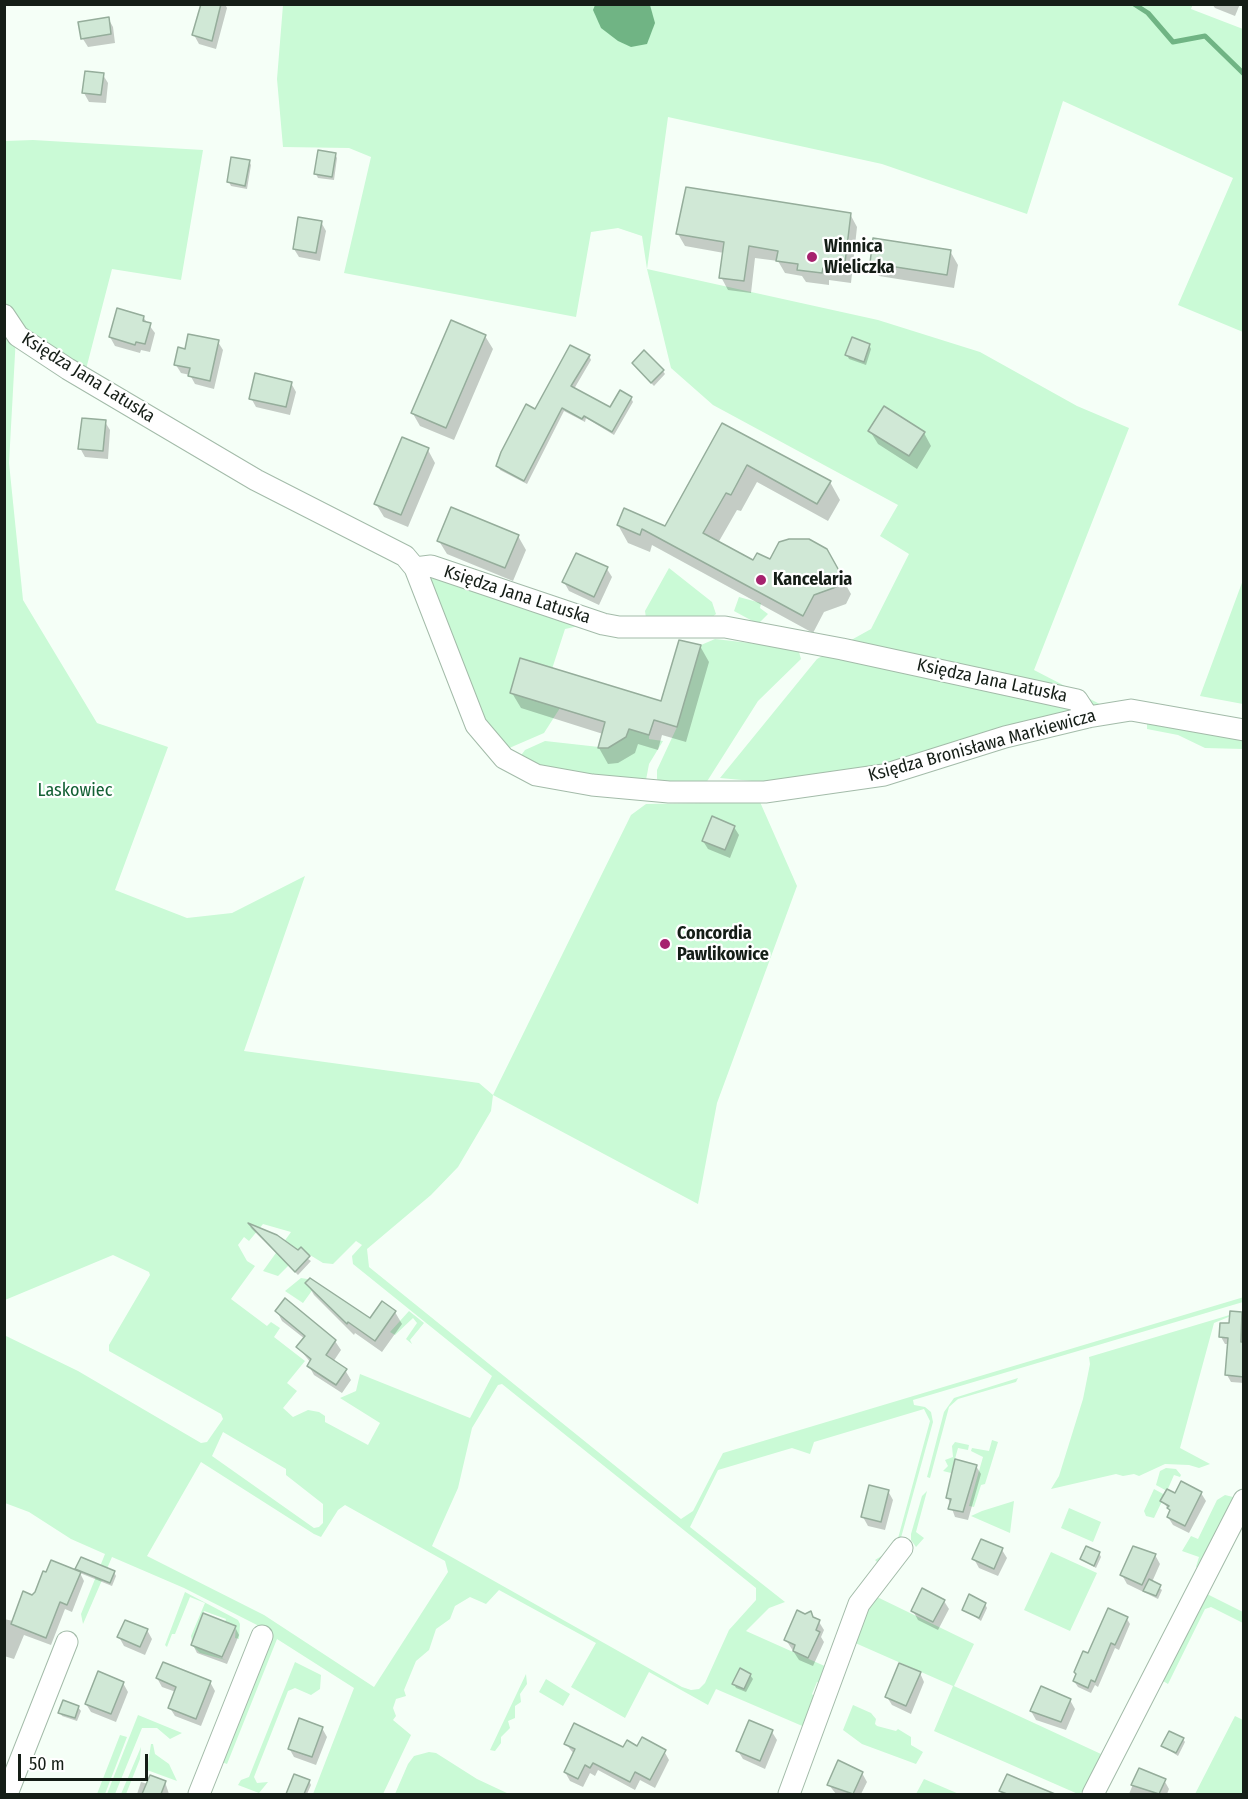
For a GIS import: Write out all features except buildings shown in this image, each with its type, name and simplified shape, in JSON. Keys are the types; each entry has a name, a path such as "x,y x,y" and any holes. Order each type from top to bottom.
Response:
{"street":[{"name":"Księdza Jana Latuska","path":"4,315 18,336 68,369 256,480 405,556 415,568 431,566 603,624 619,627 725,627 1066,697 1077,700 1088,717"},
{"name":"Księdza Bronisława Markiewicza","path":"415,568 476,724 504,758 536,775 592,785 669,792 765,792 884,775 1005,737 1088,717 1131,710 1244,730"},
{"path":"1093,1794 1244,1500"},
{"path":"789,1794 855,1612 872,1585 902,1548"},
{"path":"199,1794 262,1636"},
{"path":"7,1794 67,1642"}],"green space":[{"path":"1193,4 1191,9 1243,29 1243,332 1178,305 1233,178 1063,101 1027,214 882,164 668,117 647,269 642,236 618,228 591,232 576,317 344,273 371,157 349,148 283,147 277,79 283,5"},
{"name":"Laskowiec","path":"33,140 203,150 181,280 112,269 85,373 16,336 9,463 23,600 97,723 168,747 115,890 187,918 232,913 305,876 244,1051 479,1083 493,1095 491,1111 458,1167 431,1195 367,1249 369,1267 681,1519 693,1511 723,1453 1244,1297 1243,1302 913,1400 914,1405 925,1407 931,1412 933,1422 899,1544 878,1563 875,1560 893,1549 897,1542 930,1421 924,1409 814,1442 810,1454 792,1448 718,1470 690,1527 785,1602 769,1608 746,1631 829,1668 823,1682 817,1682 812,1694 817,1700 807,1728 716,1689 708,1705 649,1672 625,1718 571,1687 596,1643 499,1590 486,1604 470,1597 455,1606 450,1619 436,1629 429,1650 416,1661 404,1690 406,1696 396,1699 393,1708 396,1716 393,1720 411,1735 383,1794 313,1794 354,1688 277,1639 227,1764 219,1761 257,1625 184,1588 112,1557 83,1624 81,1614 105,1554 71,1539 29,1512 5,1503 4,1335 78,1371 201,1443 207,1442 223,1419 221,1414 109,1351 109,1345 150,1275 149,1272 113,1255 5,1300 4,337 15,336 5,315 5,141","holes":["263,1224 291,1232 263,1271 278,1276 298,1256 310,1255 323,1263 333,1264 356,1241 362,1245 352,1256 353,1264 492,1376 470,1418 360,1374 356,1391 340,1398 380,1423 368,1445 325,1422 325,1416 319,1412 308,1410 293,1417 283,1408 297,1391 287,1383 305,1361 274,1337 280,1328 271,1322 267,1326 231,1299 255,1266 247,1261 238,1245 244,1237 249,1241","502,1384 756,1588 756,1600 729,1630 705,1683 699,1689 691,1690 682,1687 432,1546 458,1488 472,1428 498,1385","223,1432 286,1469 286,1475 323,1504 323,1523 314,1528 212,1456","201,1462 314,1534 321,1537 338,1510 345,1505 445,1561 448,1572 374,1687 264,1615 147,1556"]},
{"path":"647,269 878,320 980,352 1077,406 1129,428 1034,670 1121,715 876,769 785,784 720,778 817,659 871,629 909,554 880,536 898,505 713,405 671,368"},
{"path":"669,568 712,602 716,614 711,618 646,618 645,611"},
{"path":"435,576 579,626 565,629 552,669 520,658 560,708 544,733 507,749 477,710 430,586 431,579"},
{"path":"1243,580 1243,704 1200,696"},
{"path":"739,597 761,603 760,608 768,614 758,624 734,611"},
{"path":"715,639 794,648 799,652 801,659 758,701 706,783 660,782 657,779 657,770 677,727 701,645"},
{"path":"1147,719 1243,736 1243,749 1205,748 1178,735 1147,729"},
{"path":"629,729 649,735 649,739 663,741 649,764 646,780 586,778 530,766 519,758 525,750 545,741 608,748 626,737"},
{"path":"760,802 797,886 717,1103 698,1204 493,1095 631,815 646,804","holes":["712,816 735,826 725,850 702,841"]},
{"path":"301,1278 313,1280 316,1285 303,1303 285,1291"},
{"path":"409,1311 424,1323 410,1340 412,1344 406,1339 417,1323 413,1318 395,1335 390,1332"},
{"path":"1243,1311 1214,1323 1180,1448 1210,1464 1199,1468 1189,1465 1165,1464 1139,1476 1116,1474 1051,1489 1059,1476 1083,1399 1090,1364 1089,1357"},
{"path":"1018,1378 1016,1382 958,1399 949,1407 930,1478 927,1477 944,1412 954,1398"},
{"path":"992,1440 998,1442 985,1484 981,1485 974,1507 969,1506 983,1457 971,1451 972,1448 989,1451"},
{"path":"955,1442 969,1445 968,1450 958,1448 951,1473 943,1471 948,1466 945,1460 953,1457 952,1446"},
{"path":"1166,1468 1176,1469 1181,1475 1180,1477 1174,1475 1167,1491 1156,1485 1160,1471"},
{"path":"1154,1489 1165,1495 1154,1518 1146,1516 1144,1511"},
{"path":"927,1491 916,1532 924,1538 916,1547 911,1540 911,1534 922,1496"},
{"path":"1225,1495 1237,1498 1203,1571 1196,1567 1199,1557 1182,1551 1191,1536 1198,1539 1217,1500"},
{"path":"1014,1501 1010,1533 971,1516 982,1511"},
{"path":"1069,1508 1101,1522 1093,1542 1061,1528"},
{"path":"1051,1552 1097,1573 1070,1631 1024,1610"},
{"path":"185,1592 238,1620 239,1639 235,1638 236,1626 225,1622 226,1619 204,1611 198,1628 204,1641 201,1649 226,1660 200,1653 193,1646 191,1636 205,1603 190,1597 175,1634 172,1634 167,1647 165,1645"},
{"path":"1205,1593 1243,1612 1243,1623 1211,1607 1205,1609 1168,1684 1158,1678 1191,1627"},
{"path":"875,1596 974,1644 954,1686 1101,1754 1116,1726 1118,1728 1086,1794 1082,1792 1078,1794 934,1731 953,1686 853,1642 859,1623"},
{"path":"295,1662 321,1675 320,1689 311,1695 295,1688 288,1691 254,1777 257,1783 268,1782 259,1793 238,1785 241,1780 249,1777"},
{"path":"526,1674 527,1684 520,1694 521,1702 515,1706 515,1718 508,1721 510,1728 501,1737 501,1743 495,1751 490,1750"},
{"path":"546,1679 570,1694 563,1706 539,1692"},
{"path":"853,1705 871,1713 876,1719 877,1726 896,1731 898,1729 911,1737 911,1745 923,1752 916,1764 862,1744 843,1730"},
{"path":"138,1715 182,1733 170,1739 157,1728 142,1728 115,1794 107,1794"},
{"path":"1235,1716 1243,1720 1243,1794 1195,1794"},
{"path":"120,1735 127,1737 105,1794 97,1794"},
{"path":"151,1744 153,1744 155,1754 169,1764 177,1781 147,1770"},
{"path":"141,1747 140,1759 126,1794 121,1794"},
{"path":"429,1752 436,1753 477,1779 509,1794 395,1794 414,1756"},
{"path":"924,1779 959,1794 916,1794"}],"shaded area":[{"path":"595,5 650,5 655,23 647,44 631,47 618,41 601,28 593,10"}],"waterway":[{"path":"1134,4 1148,13 1173,42 1205,36 1244,74"}],"place":[{"name":"Winnica Wieliczka","path":"812,257"},
{"name":"Kancelaria","path":"761,580"},
{"name":"Concordia Pawlikowice","path":"665,944"}]}
